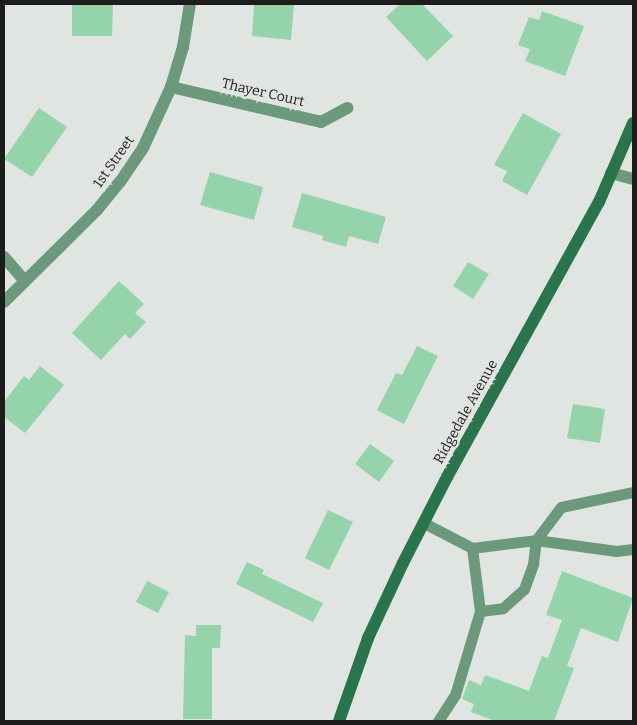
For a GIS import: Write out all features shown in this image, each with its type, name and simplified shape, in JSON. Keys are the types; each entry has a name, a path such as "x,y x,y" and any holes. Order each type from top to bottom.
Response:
{"main road":[{"name":"Ridgedale Avenue","path":"339,721 368,638 424,523 594,211 633,124"}],"street":[{"name":"1st Street","path":"4,302 97,210 120,182 143,148 171,87 183,47 190,4"},
{"name":"Thayer Court","path":"171,87 321,122 347,108"},
{"path":"612,173 633,179"},
{"path":"4,257 25,281"}],"lane":[{"path":"480,611 503,608 524,589 533,564 536,540 561,507 633,492"},
{"path":"424,523 472,548 536,540 616,551 633,549"},
{"path":"438,721 455,694 480,611 472,548"}],"building":[{"path":"72,4 113,4 112,36 72,36"},
{"path":"254,4 294,4 291,40 252,36"},
{"path":"400,4 422,4 453,36 427,61 386,17"},
{"path":"542,11 584,26 565,76 525,61 530,49 518,45 529,17 539,20"},
{"path":"39,108 67,127 32,177 4,159"},
{"path":"523,113 561,134 527,195 502,181 507,171 494,165"},
{"path":"210,172 263,187 254,220 200,205"},
{"path":"302,193 386,217 378,244 349,236 346,247 322,240 323,236 292,227"},
{"path":"468,262 489,274 473,299 453,286"},
{"path":"119,281 144,304 135,313 146,322 130,339 125,334 101,360 72,333"},
{"path":"417,346 438,356 404,424 377,410 396,373 402,375"},
{"path":"40,366 64,385 25,433 4,417 4,402 24,376 29,380"},
{"path":"573,404 605,409 600,443 567,438"},
{"path":"370,444 394,461 379,482 355,464"},
{"path":"328,510 353,522 329,570 305,558"},
{"path":"247,562 264,570 262,574 323,603 313,622 236,584"},
{"path":"562,571 633,598 618,642 581,628 567,666 574,668 554,721 495,721 471,712 474,704 462,699 469,680 481,685 485,675 529,691 542,656 548,658 562,620 546,615"},
{"path":"147,581 169,592 158,613 136,602"},
{"path":"196,625 221,625 220,648 212,648 212,719 183,719 185,635 196,636"}]}
